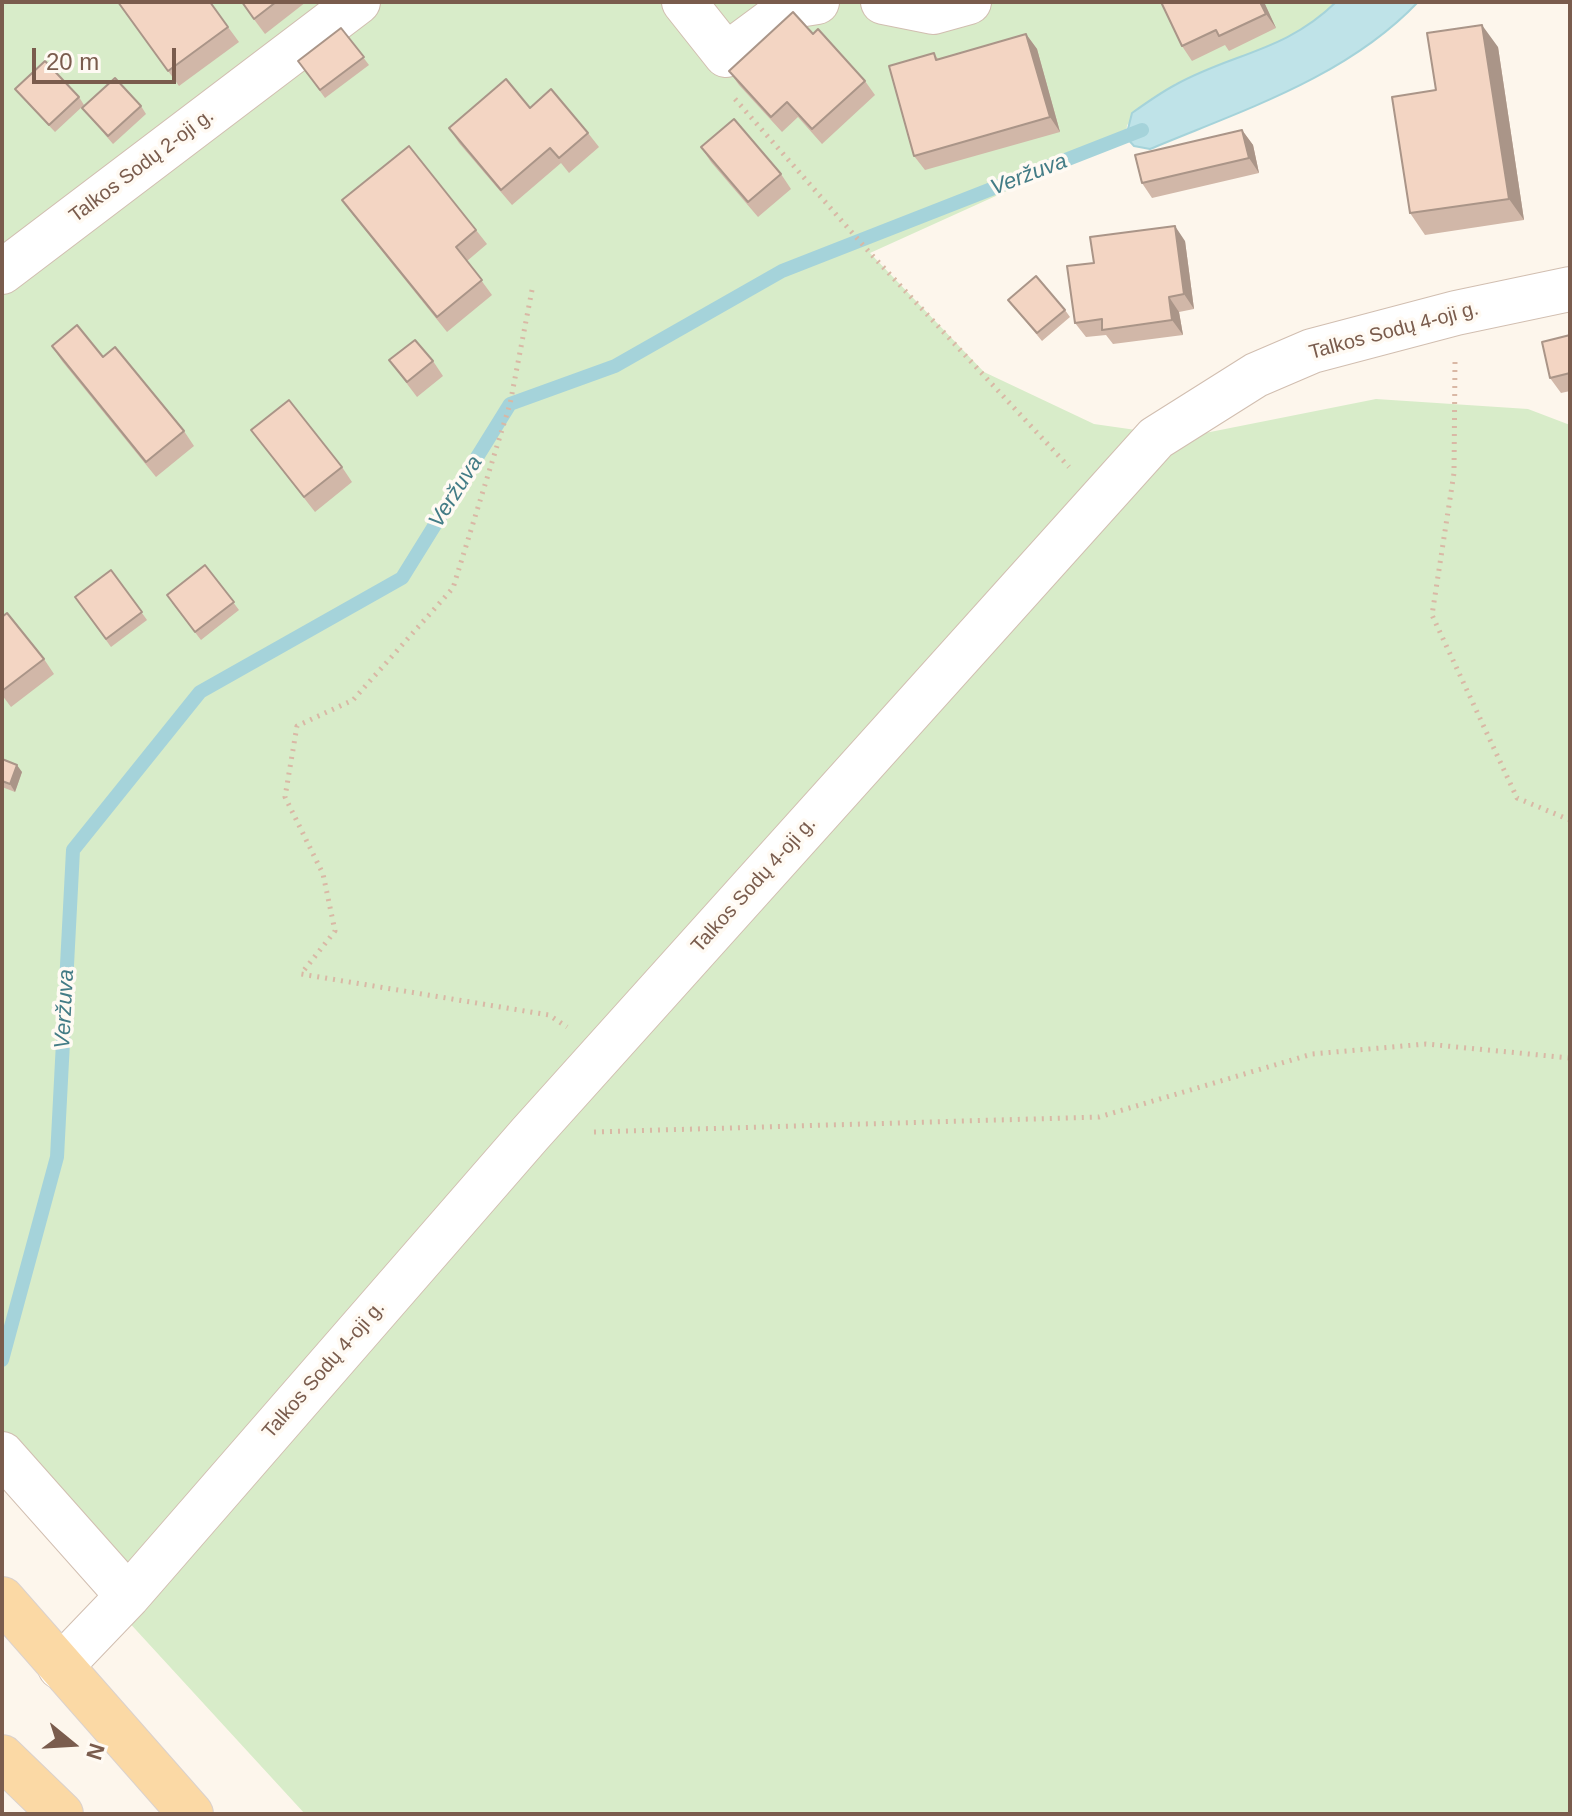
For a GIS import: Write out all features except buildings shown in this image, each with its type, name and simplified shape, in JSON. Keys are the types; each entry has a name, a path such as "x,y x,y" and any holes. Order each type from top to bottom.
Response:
{"main road":[{"path":"2,1599 191,1814"},
{"path":"2,1757 61,1814"}],"street":[{"name":"Talkos Sodų 2-oji g.","path":"2,272 358,2"},
{"path":"684,2 726,55 766,29 792,6 817,2"},
{"path":"883,2 933,12 969,2"},
{"name":"Talkos Sodų 4-oji g.","path":"60,1667 128,1596 530,1134 1156,438 1256,375 1312,351 1456,313 1570,289"},
{"path":"7,1460 128,1596"}],"path":[{"path":"725,87 870,253 1099,501"},
{"path":"532,290 510,404 453,588 353,700 297,726 285,797 323,874 335,931 301,974 549,1015 606,1050"},
{"path":"1456,313 1454,473 1432,615 1517,798 1570,820"},
{"path":"530,1134 1099,1117 1312,1054 1426,1044 1570,1058"}],"green space":[{"path":"2,2 1336,2 1319,18 1275,46 1175,84 1127,125 1126,137 870,253 984,372 1094,424 1185,437 1376,399 1528,409 1570,425 1570,1814 305,1814 2,1484"}],"water":[{"path":"1336,2 1418,2 1359,51 1292,89 1150,149 1134,146 1126,137 1132,113 1158,95 1196,74 1278,42 1317,19"}],"waterway":[{"name":"Veržuva","path":"2,1360 57,1157 73,850 200,692 402,578 510,404 615,366 782,271 1142,130"}]}
